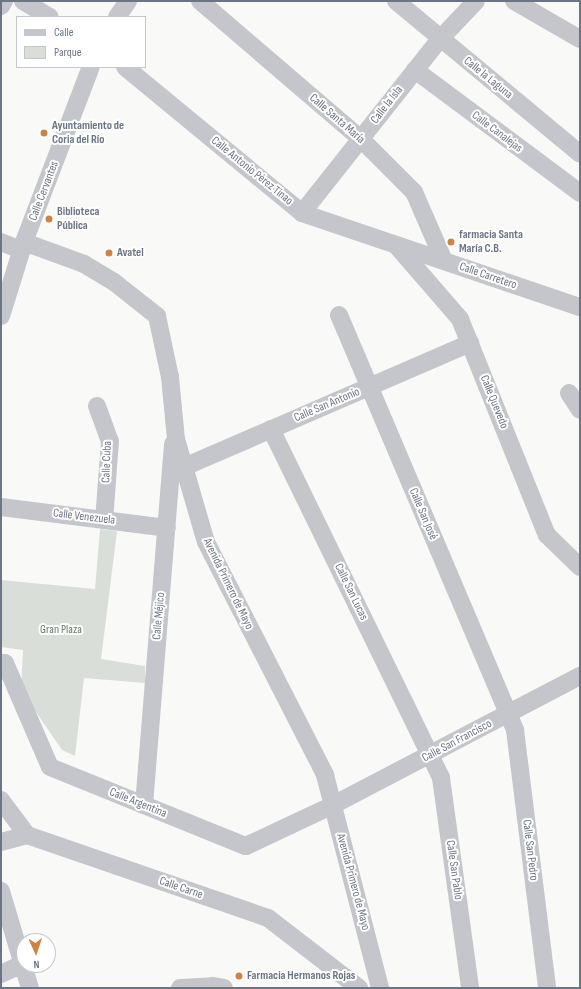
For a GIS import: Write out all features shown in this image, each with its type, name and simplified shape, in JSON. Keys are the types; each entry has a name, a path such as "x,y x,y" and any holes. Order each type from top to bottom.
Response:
{"street":[{"path":"1,6 4,1"},
{"path":"23,1 48,16"},
{"path":"119,16 128,1"},
{"name":"Calle Santa María","path":"200,1 361,139 414,192 444,261"},
{"name":"Calle la Laguna","path":"396,1 440,39 577,146"},
{"name":"Calle la Isla","path":"302,213 440,39 476,1"},
{"path":"514,1 580,39"},
{"name":"Calle Cervantes","path":"1,316 22,246 91,68"},
{"name":"Calle Antonio Pérez Tinao","path":"126,68 302,213 396,244"},
{"name":"Calle Canalejas","path":"415,70 580,193"},
{"name":"Avenida Primero de Mayo","path":"1,242 22,246 84,264 114,282 157,316 170,377 176,439 206,542 325,776 380,988"},
{"name":"Calle Carretero","path":"396,244 580,307"},
{"name":"Calle Quevedo","path":"396,244 460,319 547,535 580,567"},
{"name":"Calle San José","path":"339,315 508,714"},
{"name":"Calle San Antonio","path":"184,467 470,343"},
{"path":"569,393 580,410"},
{"name":"Calle Cuba","path":"97,406 110,441 104,520"},
{"name":"Calle Méjico","path":"144,805 175,427"},
{"name":"Calle San Lucas","path":"271,429 430,755"},
{"name":"Calle Venezuela","path":"1,507 167,528"},
{"name":"Calle Argentina","path":"1,663 5,664 50,768 246,846 333,805"},
{"name":"Calle San Francisco","path":"333,805 580,676"},
{"name":"Calle San Pedro","path":"508,714 514,730 547,988"},
{"name":"Calle San Pablo","path":"430,755 441,778 470,988"},
{"path":"1,800 27,835 1,842"},
{"name":"Calle Carne","path":"27,835 268,918 359,988"},
{"path":"1,891 16,943"},
{"path":"1,974 16,968"},
{"path":"25,973 30,988"},
{"path":"180,988 217,987"}],"green space":[{"name":"Gran Plaza","path":"100,529 117,531 101,659 145,666 145,683 84,678 75,756 62,750 21,690 23,650 1,647 1,580 95,589"}],"place":[{"name":"Ayuntamiento de Coria del Río","path":"44,133"},
{"name":"Biblioteca Pública","path":"49,219"},
{"name":"farmacia Santa María C.B.","path":"451,242"},
{"name":"Avatel","path":"109,253"},
{"name":"Farmacia Hermanos Rojas","path":"239,976"}]}
